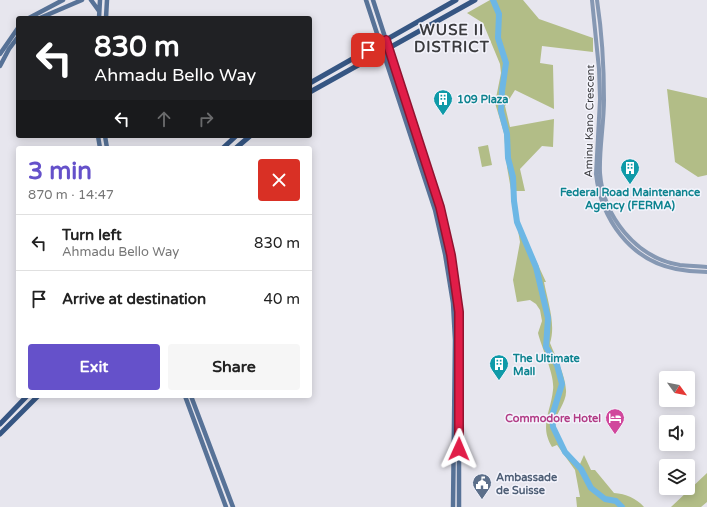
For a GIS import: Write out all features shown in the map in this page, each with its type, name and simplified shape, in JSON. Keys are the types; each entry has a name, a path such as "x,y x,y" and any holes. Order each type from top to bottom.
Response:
{"main road":[{"path":"33,16 63,0"},
{"path":"45,16 82,0"},
{"path":"90,0 100,11"},
{"path":"99,16 100,0"},
{"path":"366,0 435,210 448,269 453,303 455,356 453,507"},
{"path":"373,0 440,207 451,255 459,312 459,507"},
{"path":"312,91 474,0"},
{"path":"106,16 107,1"},
{"path":"312,82 454,1"},
{"path":"0,54 16,31"},
{"path":"0,66 16,40"},
{"path":"225,146 234,138"},
{"path":"238,146 248,138"},
{"path":"0,424 25,398"},
{"path":"0,434 36,398"},
{"path":"186,398 226,507"},
{"path":"192,398 233,507"}],"street":[{"name":"Aminu Kano Crescent","path":"592,0 599,69 600,105 596,174 600,199 604,210 622,238 646,258 676,270 707,272"},
{"name":"Aminu Kano Crescent","path":"597,0 604,68 604,111 600,173 609,208 618,225 642,249 656,257 679,265 707,267"}],"green space":[{"path":"490,0 523,0 539,19 593,38 593,52 542,46 540,63 553,65 554,109 515,90 505,106 510,127 554,119 553,147 542,146 520,169 525,191 515,191 518,222 546,282 544,282 552,321 552,336 550,343 564,378 566,394 557,415 555,427 567,451 576,461 580,464 584,455 591,470 595,470 614,493 623,494 630,497 638,501 644,507 577,507 576,497 580,497 575,470 557,445 552,447 548,439 546,425 552,398 553,384 538,333 542,321 540,310 536,304 530,300 517,302 513,280 520,242 507,167 504,133 495,103 501,73 500,64 483,23 467,13"},
{"path":"667,89 707,98 707,175 698,177 675,162"},
{"path":"488,145 492,165 482,167 478,147"},
{"path":"707,473 707,502 701,507 671,507 684,495 695,495 695,484"}],"waterway":[{"path":"493,0 499,14 498,38 506,63 501,111 507,134 508,158 513,177 517,222 536,267 548,318 546,347 557,365 562,384 552,416 553,427 565,452 581,469 591,488 605,499 616,501 622,507"}],"place":[{"name":"109 Plaza","path":"443,116"},
{"name":"Federal Road Maintenance Agency (FERMA)","path":"630,185"},
{"name":"The Ultimate Mall","path":"499,381"},
{"name":"Commodore Hotel","path":"615,435"},
{"name":"Ambassade de Suisse","path":"482,500"}],"district":[{"name":"WUSE II DISTRICT","path":"452,38"}],"route":[{"path":"368,50 386,40 440,207 449,245 459,312 459,449"}]}
